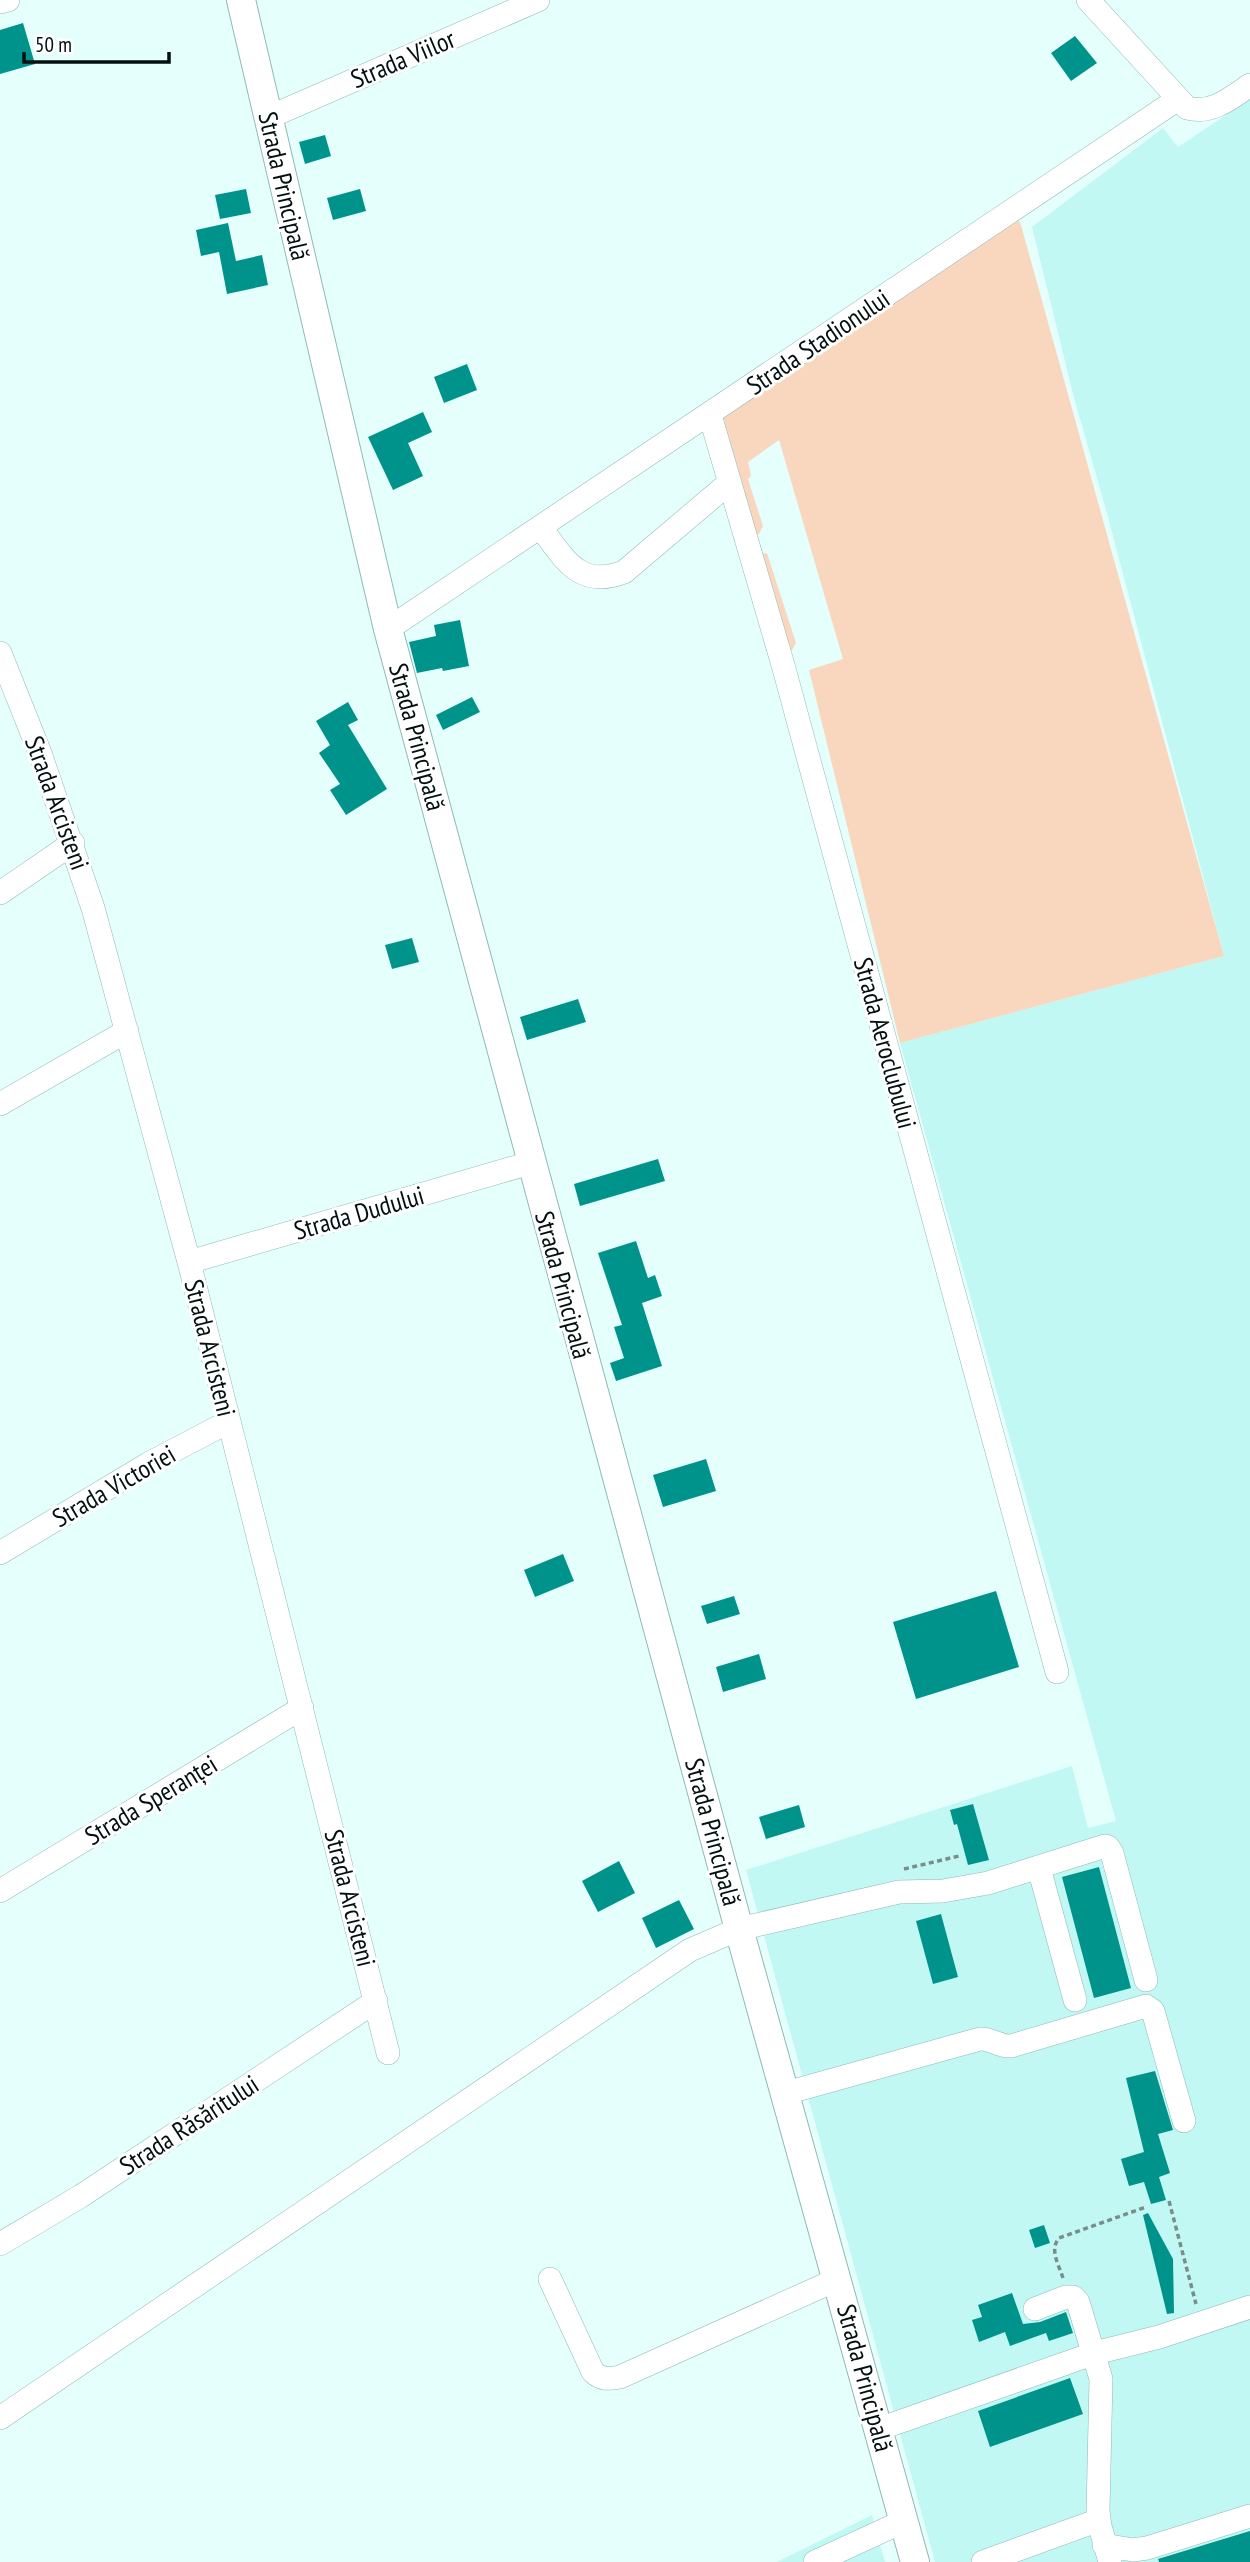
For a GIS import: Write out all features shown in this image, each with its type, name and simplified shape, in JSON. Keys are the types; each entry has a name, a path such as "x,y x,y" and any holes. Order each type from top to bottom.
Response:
{"main road":[{"name":"Strada Principală","path":"241,0 388,629 530,1163 915,2562"}],"street":[{"path":"0,2 8,0"},
{"name":"Strada Viilor","path":"267,118 538,0"},
{"path":"1088,0 1190,110 1206,109 1224,103 1250,85"},
{"name":"Strada Stadionului","path":"388,629 1178,99"},
{"name":"Strada Aeroclubului","path":"710,415 801,731 1057,1672"},
{"path":"541,528 566,562 579,572 594,578 607,579 624,572 729,483"},
{"name":"Strada Arcisteni","path":"0,653 73,843 127,1031 189,1262 388,2053"},
{"path":"0,893 73,843"},
{"path":"0,1104 127,1031"},
{"name":"Strada Dudului","path":"189,1262 530,1163"},
{"name":"Strada Victoriei","path":"0,1553 148,1464 228,1422"},
{"name":"Strada Speranței","path":"0,1891 302,1708"},
{"path":"0,2418 690,1950 739,1929 899,1892 960,1888 1108,1847 1146,1980"},
{"path":"1039,1868 1075,2000"},
{"name":"Strada Răsăritului","path":"0,2244 81,2196 376,2001"},
{"path":"786,2093 980,2039 1004,2047 1011,2046 1146,2006 1153,2011 1184,2121"},
{"path":"550,2279 593,2372 601,2378 609,2379 620,2377 838,2278"},
{"path":"1035,2309 1070,2296 1078,2302 1095,2353 1101,2379 1099,2520 1107,2553 1147,2548 1250,2516"},
{"path":"879,2429 1095,2353 1127,2347 1250,2306"},
{"path":"984,2562 1099,2520"},
{"path":"815,2562 904,2521"}],"path":[{"path":"1169,2201 1200,2323"},
{"path":"1070,2296 1054,2251 1056,2241 1146,2207"}],"shaded area":[{"path":"1250,99 1250,2562 935,2562 746,1870 1072,1766 1088,1828 1116,1821 900,1043 1224,956 1073,394 1032,227 1163,128 1178,147"},
{"path":"1015,213 1021,225 1224,956 900,1043 809,670 843,659 779,440 748,462 751,476 748,479 763,526 759,534 751,536 716,447 724,412"},
{"path":"767,553 796,643 792,650 785,650 760,554"},
{"path":"872,2515 885,2562 777,2562"}],"building":[{"path":"23,23 35,64 0,74 0,30"},
{"path":"1075,36 1097,63 1071,81 1051,53"},
{"path":"325,135 331,156 305,164 299,142"},
{"path":"246,189 251,213 220,219 215,195"},
{"path":"360,189 366,211 333,220 327,198"},
{"path":"228,223 236,261 262,255 268,285 227,294 219,252 201,256 196,230"},
{"path":"467,364 477,390 444,403 434,377"},
{"path":"423,412 432,432 408,443 423,476 393,490 368,437"},
{"path":"460,620 469,666 417,673 409,642 436,636 434,625"},
{"path":"472,697 480,712 443,730 436,715"},
{"path":"348,702 358,720 348,725 387,789 346,815 330,790 340,784 319,753 330,745 316,721"},
{"path":"412,938 419,962 392,969 385,945"},
{"path":"578,999 586,1022 527,1040 520,1017"},
{"path":"658,1159 665,1181 580,1206 574,1184"},
{"path":"636,1241 648,1278 655,1275 662,1296 642,1303 662,1366 616,1381 610,1363 624,1358 614,1327 622,1325 598,1253"},
{"path":"706,1459 716,1491 663,1507 653,1475"},
{"path":"563,1554 574,1581 535,1597 524,1570"},
{"path":"996,1591 1019,1667 916,1699 893,1622"},
{"path":"734,1596 740,1614 707,1624 701,1606"},
{"path":"759,1654 766,1679 723,1692 716,1667"},
{"path":"973,1804 989,1860 968,1865 957,1824 954,1825 950,1810"},
{"path":"799,1805 805,1827 766,1839 759,1817"},
{"path":"619,1861 635,1893 598,1912 582,1881"},
{"path":"1099,1867 1131,1988 1094,1998 1062,1877"},
{"path":"679,1900 694,1929 656,1948 642,1918"},
{"path":"941,1914 958,1977 933,1984 916,1921"},
{"path":"1155,2071 1173,2130 1158,2134 1170,2173 1159,2177 1166,2200 1151,2204 1144,2182 1129,2186 1121,2159 1144,2152 1126,2078"},
{"path":"1148,2213 1173,2259 1174,2313 1167,2314 1143,2215"},
{"path":"1044,2225 1050,2243 1035,2248 1029,2230"},
{"path":"1012,2293 1023,2324 1040,2322 1066,2312 1073,2333 1049,2341 1046,2333 1010,2346 1005,2332 979,2342 972,2320 982,2317 978,2305"},
{"path":"1070,2378 1083,2414 990,2447 978,2411"},
{"path":"1250,2531 1250,2562 1159,2562 1158,2559"}]}
